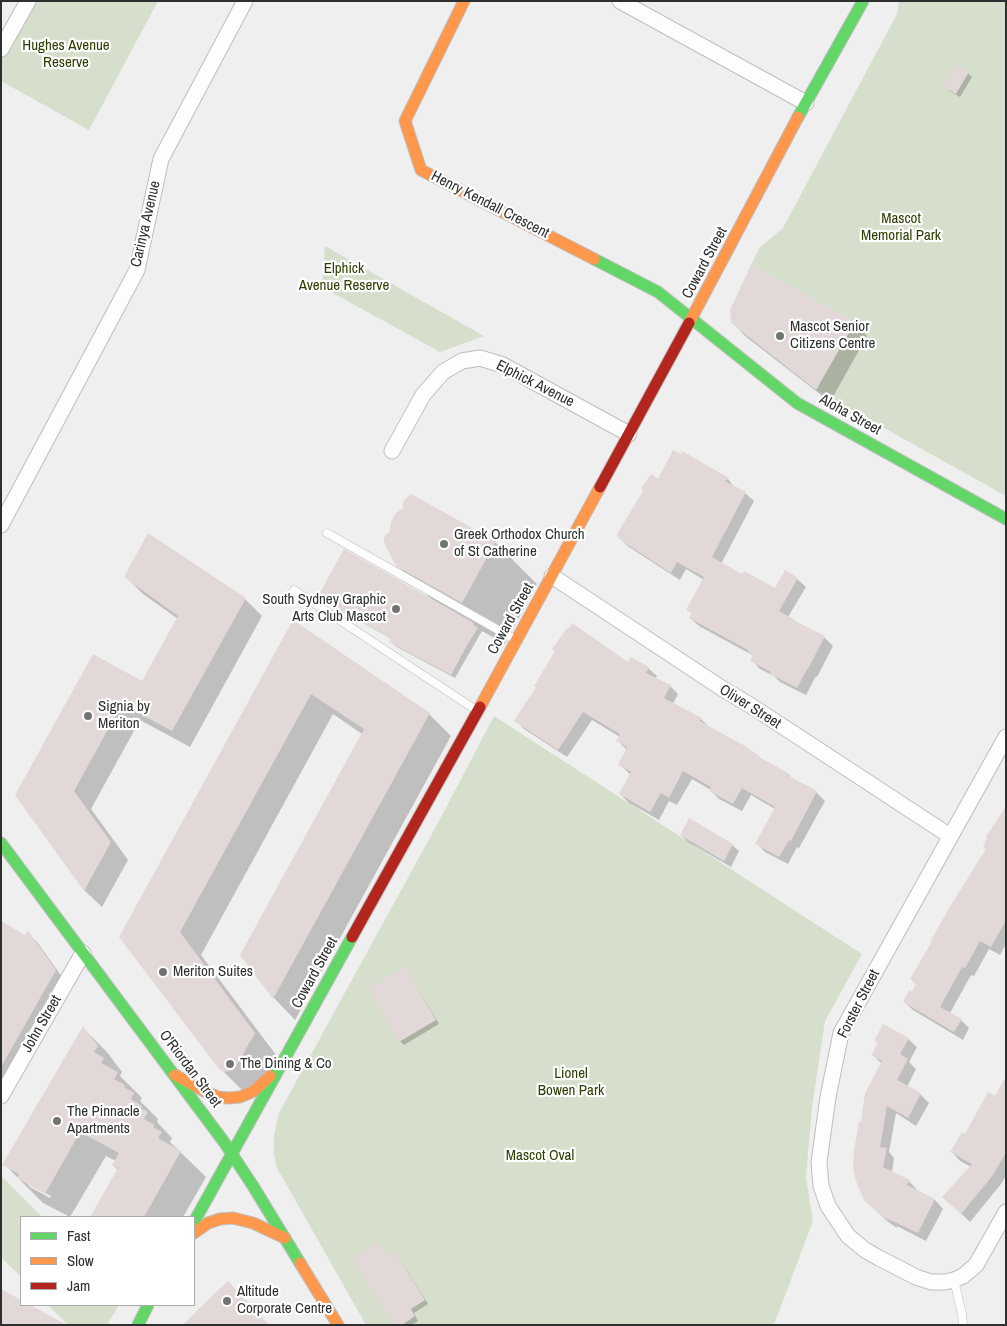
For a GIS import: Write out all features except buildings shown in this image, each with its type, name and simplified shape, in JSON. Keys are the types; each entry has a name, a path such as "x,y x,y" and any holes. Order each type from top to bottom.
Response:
{"street":[{"path":"1,49 28,1"},
{"name":"Carinya Avenue","path":"1,525 137,270 161,159 245,1"},
{"name":"Henry Kendall Crescent","path":"464,1 405,121 421,170 658,292 692,319"},
{"path":"620,1 806,103"},
{"name":"Coward Street","path":"195,1220 552,576 692,319 806,103 863,1"},
{"name":"Aloha Street","path":"692,319 797,403 1006,519"},
{"name":"Elphick Avenue","path":"392,451 423,395 443,372 462,361 480,358 503,365 629,434"},
{"name":"Oliver Street","path":"552,576 950,836"},
{"name":"Forster Street","path":"954,1280 931,1282 916,1277 865,1250 848,1236 828,1206 821,1186 819,1162 828,1098 841,1033 1006,737"},
{"name":"O'Riordan Street","path":"1,843 232,1153 338,1325"},
{"name":"John Street","path":"1,1096 83,953"},
{"path":"175,1074 212,1094 234,1098 244,1096 259,1086 281,1065"},
{"path":"954,1280 963,1276 976,1265 1006,1212"},
{"path":"195,1232 208,1222 232,1218 253,1222 285,1238"},
{"path":"138,1325 148,1306"}],"lane":[{"path":"327,533 516,640"},
{"path":"294,590 477,712"},
{"path":"954,1280 963,1325"}],"green space":[{"name":"Hughes Avenue Reserve","path":"28,1 158,1 89,130 1,81 1,49"},
{"name":"Mascot Memorial Park","path":"899,1 1006,1 1006,496 816,390 855,322 751,265 760,247 783,228 897,14"},
{"name":"Elphick Avenue Reserve","path":"325,246 484,336 440,352 322,287"},
{"name":"Lionel Bowen Park","path":"494,716 862,954 825,1021 812,1107 806,1177 813,1221 774,1325 366,1325 277,1168 274,1154 274,1136 279,1113 439,821"},
{"path":"1,1176 41,1216 20,1216 20,1276 1,1257"},
{"path":"49,1306 118,1306 107,1325 68,1325"}],"traffic: fast":[{"path":"798,117 863,1"},
{"path":"594,259 658,292 797,403 1006,519"},
{"path":"1,843 224,1142 300,1263"},
{"path":"195,1220 352,937"},
{"path":"138,1325 148,1306"}],"traffic: slow":[{"path":"464,1 405,121 421,170 594,259"},
{"path":"689,323 798,117"},
{"path":"480,707 600,487"},
{"path":"175,1075 206,1092 218,1097 229,1098 240,1097 254,1091 270,1076"},
{"path":"195,1232 208,1223 220,1219 233,1218 253,1223 285,1238"},
{"path":"300,1263 338,1325"}],"traffic: jam":[{"path":"600,487 689,323"},
{"path":"352,937 480,707"}],"place":[{"name":"Mascot Senior Citizens Centre","path":"780,336"},
{"name":"Greek Orthodox Church of St Catherine","path":"444,544"},
{"name":"South Sydney Graphic Arts Club Mascot","path":"396,609"},
{"name":"Signia by Meriton","path":"88,716"},
{"name":"Meriton Suites","path":"163,972"},
{"name":"The Dining & Co","path":"230,1064"},
{"name":"The Pinnacle Apartments","path":"57,1121"},
{"name":"Altitude Corporate Centre","path":"227,1301"}],"park label":[{"name":"Mascot Oval","path":"540,1156"}]}
